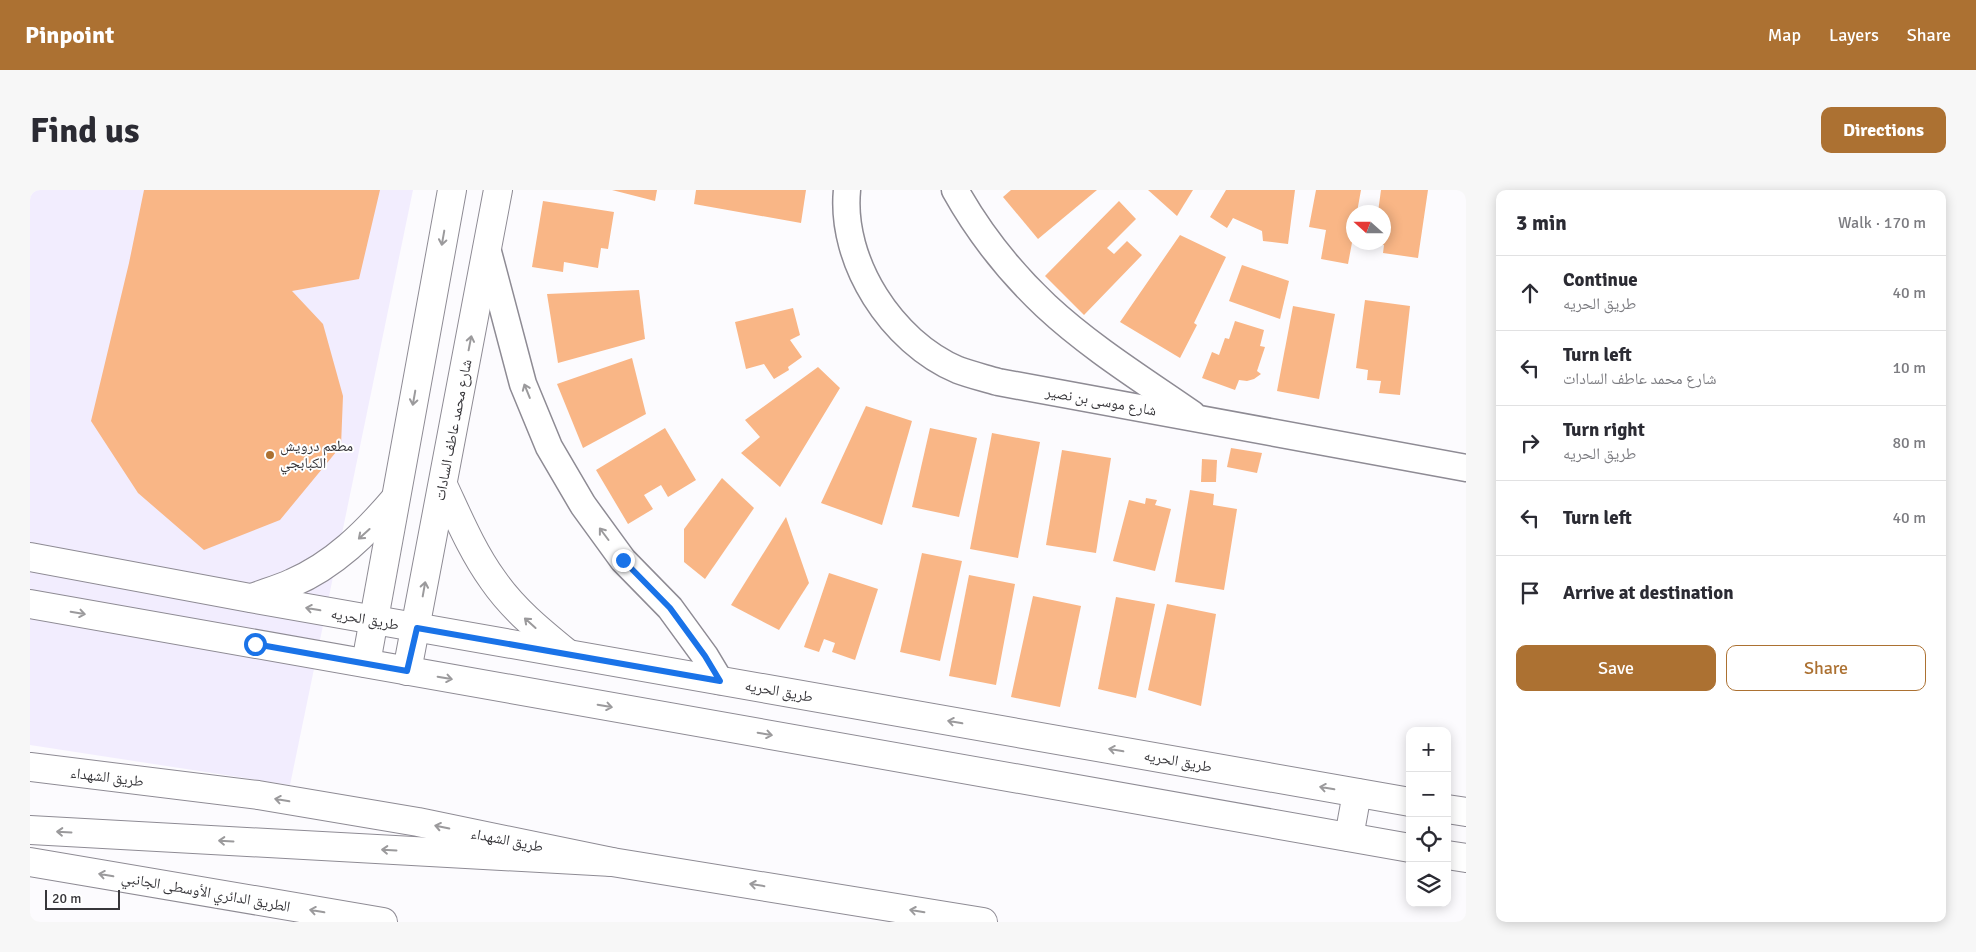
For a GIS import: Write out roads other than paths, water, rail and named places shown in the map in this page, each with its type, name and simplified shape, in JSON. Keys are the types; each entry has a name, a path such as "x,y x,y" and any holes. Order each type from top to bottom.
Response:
{"main road":[{"path":"366,663 452,190"},
{"name":"شارع محمد عاطف السادات","path":"407,671 417,628 498,190"},
{"path":"443,484 466,535 493,580 527,621 568,654"},
{"path":"250,598 292,583 332,561 367,532 396,498"},
{"name":"طريق الحريه","path":"30,557 417,628 1406,801"},
{"path":"30,604 1406,847"},
{"name":"طريق الشهداء","path":"30,767 258,796 418,822 612,862 983,922"},
{"path":"1349,837 1357,793"},
{"path":"1451,810 1466,812"},
{"path":"30,830 612,862"},
{"path":"1451,856 1466,858"},
{"name":"الطريق الدائري الأوسطى الجانبي","path":"30,862 383,922"}],"street":[{"name":"شارع موسى بن نصير","path":"847,190 846,201 852,243 867,283 890,318 921,348 957,370 998,382 1466,468"},
{"path":"955,190 969,216 1006,263 1046,306 1092,344 1198,419"},
{"path":"487,248 523,384 549,447 583,506 623,560 670,608 705,656 720,681"}],"place":[{"name":"مطعم درويش الكبابجي","path":"270,455"}]}
